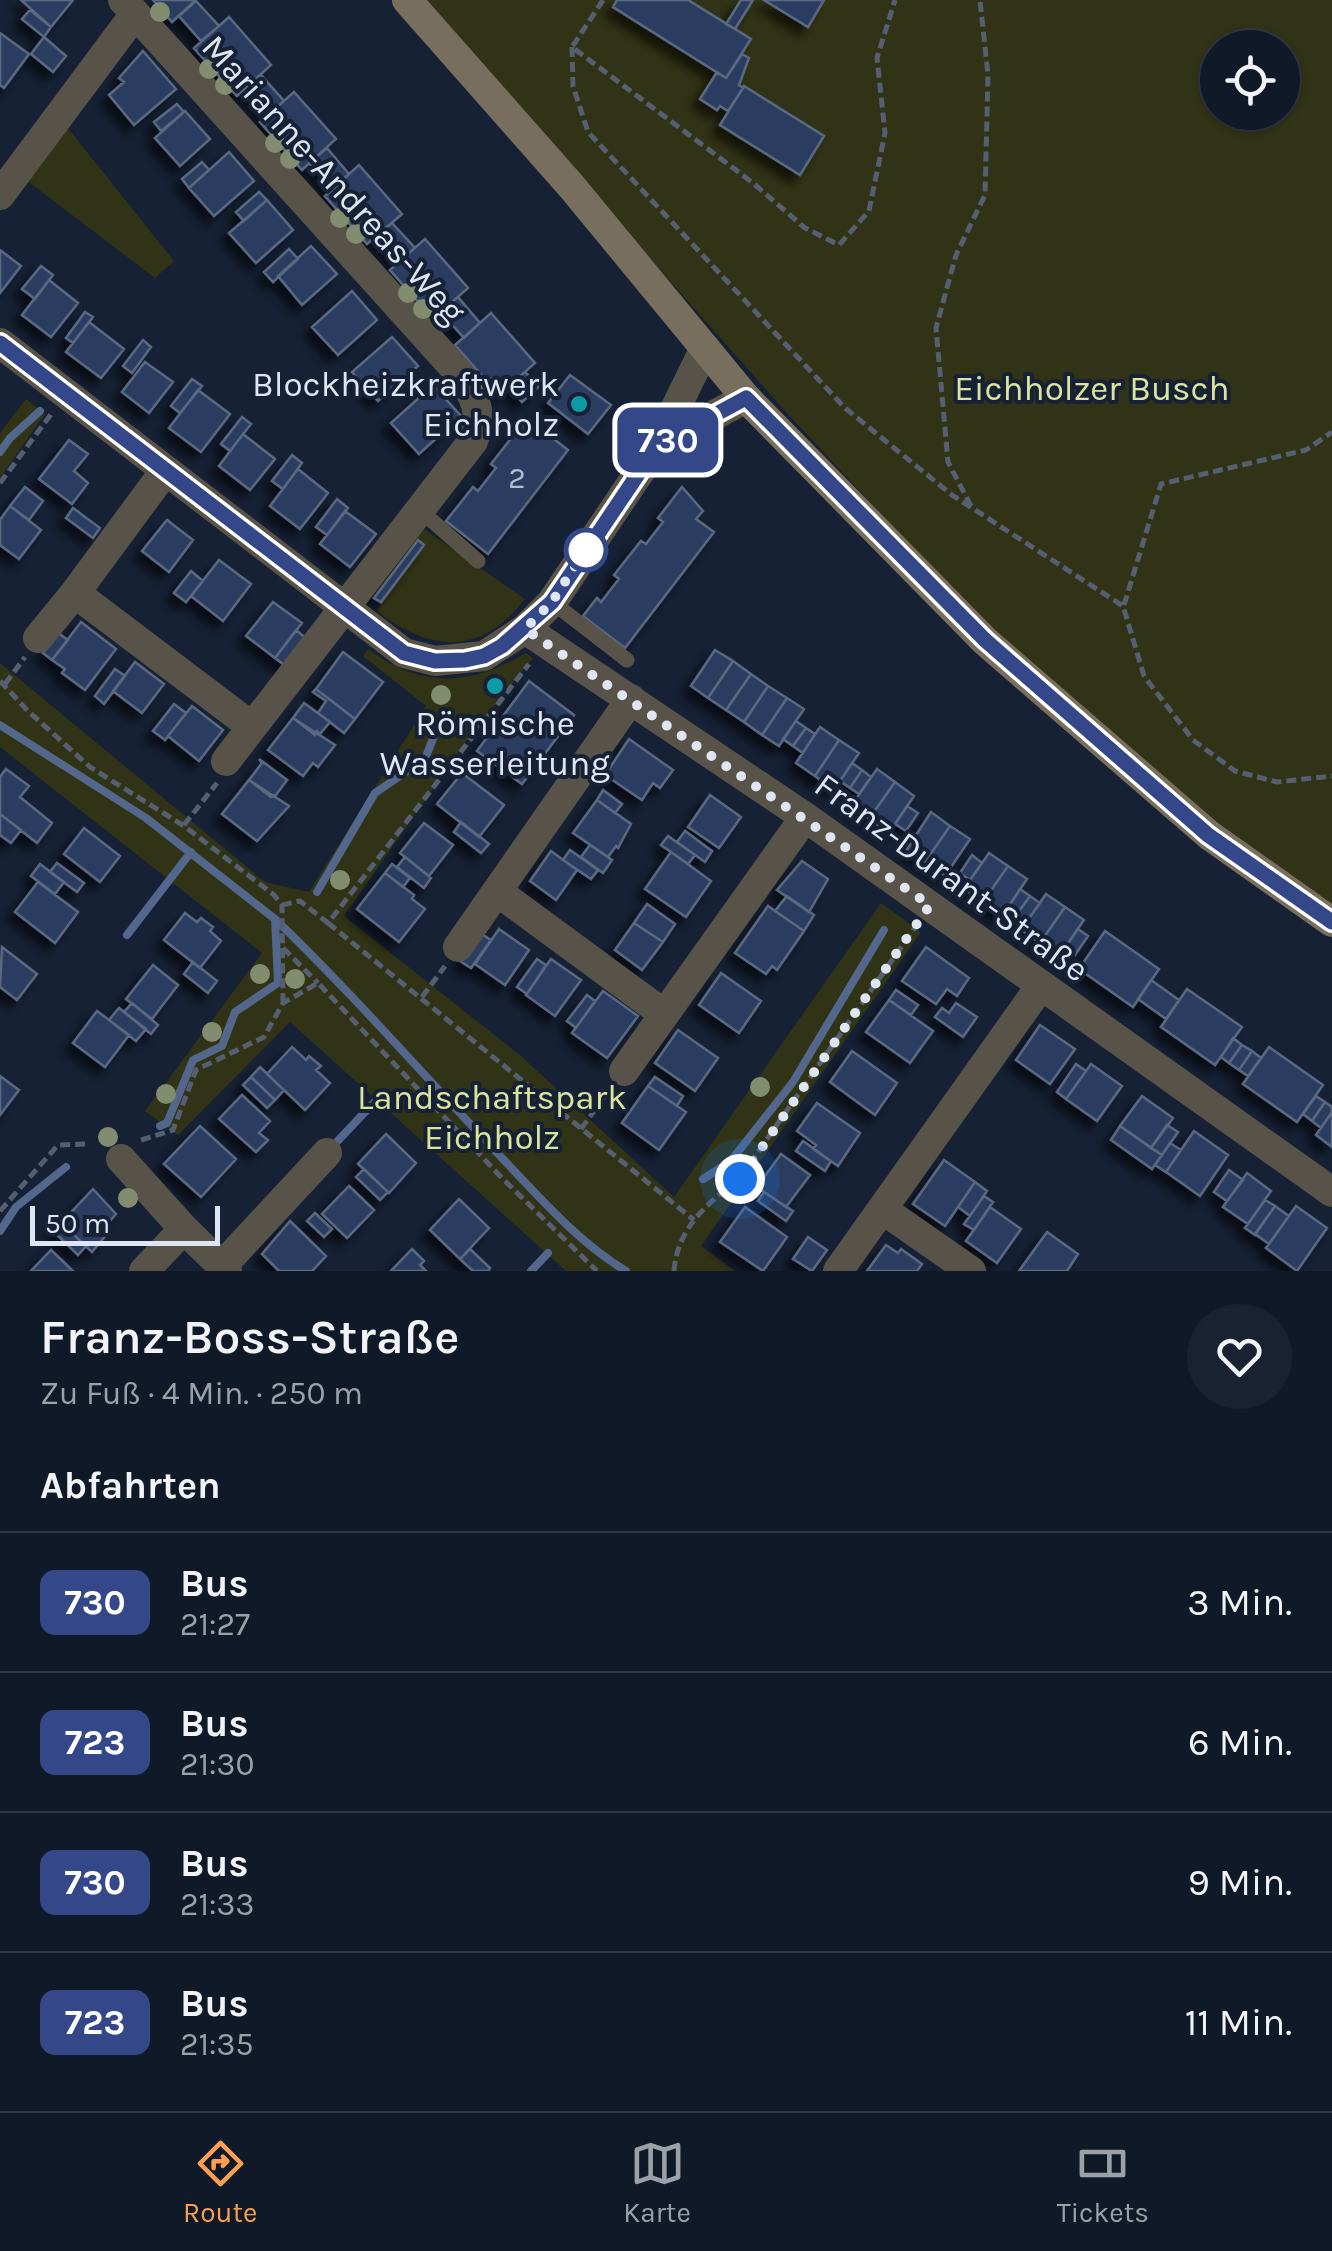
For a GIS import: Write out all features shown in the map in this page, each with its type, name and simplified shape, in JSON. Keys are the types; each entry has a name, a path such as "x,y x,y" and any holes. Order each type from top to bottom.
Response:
{"main road":[{"path":"407,0 572,187 746,398 985,640 1208,835 1332,922"}],"street":[{"path":"0,195 129,7"},
{"name":"Marianne-Andreas-Weg","path":"129,7 458,372 474,396 481,421 474,442 251,726 222,771"},
{"path":"0,344 404,653 435,661 484,656 536,636 552,602 657,446 705,348"},
{"path":"657,446 746,398"},
{"path":"38,638 165,471"},
{"path":"75,594 251,726"},
{"name":"Franz-Durant-Straße","path":"536,636 805,817 1332,1192"},
{"path":"458,947 631,699"},
{"path":"624,1071 805,817"},
{"path":"498,892 664,1014"},
{"path":"838,1271 1040,987"},
{"path":"127,1151 184,1229 224,1268 327,1154"},
{"path":"882,1209 971,1271"},
{"path":"144,1271 184,1229"}],"lane":[{"path":"421,510 478,561"},
{"path":"552,602 626,660"}],"path":[{"path":"603,0 572,47 573,86 588,132 845,408 972,508 1123,606"},
{"path":"572,47 753,183 804,228 839,245 869,210 885,133 877,58 895,0"},
{"path":"972,508 948,462 936,328 956,255 985,194 988,74 980,0"},
{"path":"0,483 65,394"},
{"path":"1332,432 1306,450 1160,484 1123,606 1144,676 1192,740 1235,771 1277,782 1332,776"},
{"path":"328,923 536,636"},
{"path":"14,672 2,683 90,766 184,826 282,905 283,1002 264,1036 196,1070 173,1130 127,1151"},
{"path":"184,826 222,771"},
{"path":"282,905 300,901 694,1220"},
{"path":"674,1271 676,1249 694,1220 712,1199 740,1179 930,905"},
{"path":"422,998 458,947"},
{"path":"283,948 502,1178 597,1271"},
{"path":"283,1002 318,983"},
{"path":"581,1130 624,1071"},
{"path":"0,1211 58,1146 86,1144"}],"green space":[{"name":"Eichholzer Busch","path":"421,0 1332,0 1332,906 1218,827 995,636 786,412"},
{"path":"67,127 174,261 155,278 26,180"},
{"path":"26,399 45,414 0,478 0,433"},
{"path":"421,527 525,599 508,618 473,639 435,641 396,625 377,611 381,605 369,596"},
{"name":"Landschaftspark Eichholz","path":"368,649 388,662 427,677 466,677 526,653 533,658 467,740 344,916 521,1056 674,1197 881,903 921,932 701,1246 735,1271 566,1271 290,1022 178,1135 145,1111 262,953 0,747 0,663 265,882 309,892 426,706 363,656"}],"building":[{"path":"21,0 73,0 51,27"},
{"path":"153,0 196,0 172,22"},
{"path":"617,0 688,0 751,39 726,78 613,7"},
{"path":"741,0 753,0 735,29 726,24"},
{"path":"764,0 824,0 808,27"},
{"path":"196,1 219,26 201,41 179,16"},
{"path":"30,10 51,27 44,37 22,19"},
{"path":"229,17 271,65 237,96 194,48"},
{"path":"0,33 29,54 4,88 0,85"},
{"path":"44,37 66,56 53,72 31,54"},
{"path":"143,51 176,89 134,125 109,95 124,82 119,78"},
{"path":"742,54 749,58 739,85 743,88 728,111 720,106 717,110 700,99 717,72 726,78"},
{"path":"261,75 284,101 267,116 244,89"},
{"path":"744,86 824,136 800,175 720,125"},
{"path":"294,92 336,139 302,170 260,122"},
{"path":"177,104 184,112 161,131 154,122"},
{"path":"185,111 210,139 180,166 155,138"},
{"path":"327,148 349,174 332,189 309,163"},
{"path":"229,152 254,181 214,216 189,188"},
{"path":"202,162 209,170 189,188 182,179"},
{"path":"359,165 402,214 367,244 325,196"},
{"path":"259,192 267,200 244,221 236,212"},
{"path":"267,200 293,230 256,263 229,233"},
{"path":"392,223 415,248 398,263 375,237"},
{"path":"425,239 468,288 433,319 390,270"},
{"path":"311,246 337,274 302,305 278,276"},
{"path":"289,249 298,259 273,282 264,272"},
{"path":"0,250 21,266 0,293"},
{"path":"41,266 53,275 35,299 22,289"},
{"path":"49,280 78,303 51,337 22,315"},
{"path":"352,291 377,320 338,355 312,327"},
{"path":"458,297 480,323 464,338 441,312"},
{"path":"85,312 93,317 73,343 66,338"},
{"path":"491,313 535,363 499,395 455,345"},
{"path":"89,322 124,349 101,378 66,352"},
{"path":"392,337 418,366 378,401 352,372"},
{"path":"143,340 151,347 132,373 123,366"},
{"path":"145,362 173,382 149,413 122,392"},
{"path":"525,372 539,387 522,402 508,386"},
{"name":"Blockheizkraftwerk Eichholz","path":"570,375 611,405 588,434 548,403"},
{"path":"192,379 202,386 180,413 171,406"},
{"path":"433,385 461,416 419,454 391,423"},
{"path":"198,390 230,414 201,452 169,428"},
{"path":"242,417 251,424 230,451 221,444"},
{"path":"527,418 568,450 488,554 446,521 473,487 478,491 496,468 491,464"},
{"path":"243,434 275,459 250,490 219,466"},
{"path":"69,440 88,454 74,471 88,483 72,504 39,479"},
{"path":"292,455 302,463 283,489 272,481"},
{"path":"298,469 328,493 300,529 270,506"},
{"path":"25,487 43,501 29,520 10,506"},
{"path":"682,487 703,511 696,519 714,532 625,648 583,616 597,598 601,602 619,579 614,575 641,541 646,544 663,522 658,518"},
{"path":"337,499 348,508 327,535 316,527"},
{"path":"10,506 41,530 19,559 0,545 0,520"},
{"path":"73,508 100,528 93,538 66,518"},
{"path":"345,511 376,534 350,567 320,544"},
{"path":"167,520 193,540 169,572 142,551"},
{"path":"418,540 424,545 381,602 374,598"},
{"path":"219,560 251,584 223,621 191,596"},
{"path":"191,571 203,581 186,602 174,593"},
{"path":"273,602 302,623 275,658 246,636"},
{"path":"81,622 116,649 85,690 52,660"},
{"path":"296,630 308,640 287,667 275,658"},
{"path":"58,633 68,640 52,660 43,653"},
{"path":"715,650 733,661 708,698 691,686"},
{"path":"343,652 383,682 355,719 316,689"},
{"path":"733,661 751,674 726,710 708,698"},
{"path":"135,662 164,684 142,713 113,691"},
{"path":"115,669 125,676 104,704 95,696"},
{"path":"751,674 768,686 744,722 726,710"},
{"path":"529,681 574,715 522,784 477,751"},
{"path":"768,686 787,698 762,735 744,722"},
{"path":"316,689 355,719 344,733 318,713 326,701 313,692"},
{"path":"787,698 804,709 779,746 762,735"},
{"path":"304,703 330,722 320,734 317,731 315,735 293,718"},
{"path":"174,704 186,713 165,740 153,731"},
{"path":"192,706 223,730 199,761 168,736"},
{"path":"293,718 335,745 318,767 313,763 303,776 268,750"},
{"path":"796,721 806,728 793,746 783,739"},
{"path":"820,727 839,740 815,776 796,763"},
{"path":"806,728 815,734 803,753 793,746"},
{"path":"629,739 673,770 660,788 653,783 642,800 605,775"},
{"path":"839,740 859,753 834,790 815,776"},
{"path":"259,759 287,780 271,797 249,780 262,763"},
{"path":"852,763 862,770 850,788 840,781"},
{"path":"6,769 29,786 20,797 52,823 37,843 0,814 0,777"},
{"path":"877,769 895,782 869,819 851,806"},
{"path":"862,770 871,777 859,794 850,788"},
{"path":"462,773 504,805 479,837 437,804"},
{"path":"249,780 289,806 257,841 222,814"},
{"path":"895,782 914,796 889,833 869,819"},
{"path":"603,790 622,804 615,813 597,800"},
{"path":"710,795 741,817 719,848 688,827"},
{"path":"597,800 631,824 618,848 608,857 573,833"},
{"path":"907,806 918,813 906,831 895,824"},
{"path":"931,812 950,826 925,862 907,849"},
{"path":"0,814 21,830 11,843 0,835"},
{"path":"461,822 489,844 481,853 454,832"},
{"path":"424,823 453,845 429,876 400,853"},
{"path":"950,826 970,839 945,876 925,862"},
{"path":"84,828 120,856 100,882 64,854"},
{"path":"685,831 712,851 705,862 677,842"},
{"path":"668,836 695,855 688,864 661,845"},
{"path":"590,845 612,860 603,873 581,857"},
{"path":"570,850 598,870 591,879 563,860"},
{"path":"551,851 577,870 556,900 530,881"},
{"path":"671,852 711,881 686,917 645,889"},
{"path":"989,853 1008,866 983,902 964,889"},
{"path":"972,855 982,863 970,880 960,873"},
{"path":"405,857 431,878 424,888 397,867"},
{"path":"802,861 828,879 809,912 777,890"},
{"path":"57,863 84,883 77,892 50,872"},
{"path":"40,864 64,882 55,894 31,876"},
{"path":"392,864 410,878 403,887 385,873"},
{"path":"1008,866 1027,879 1002,916 983,902"},
{"path":"385,873 414,895 412,899 425,909 399,942 357,909"},
{"path":"38,882 78,912 55,943 15,912"},
{"path":"1020,889 1030,896 1017,914 1008,908"},
{"path":"1046,894 1065,907 1040,943 1021,930"},
{"path":"787,896 814,915 804,931 775,911"},
{"path":"1030,896 1040,903 1027,921 1017,914"},
{"path":"647,904 675,924 663,942 634,923"},
{"path":"768,906 804,931 777,970 772,966 766,974 735,953"},
{"path":"1065,907 1084,920 1059,956 1040,943"},
{"path":"185,913 213,927 210,931 221,941 200,968 164,940"},
{"path":"634,923 663,942 642,970 615,950"},
{"path":"499,929 529,950 505,985 475,964"},
{"path":"1078,929 1088,936 1075,955 1065,948"},
{"path":"1105,931 1159,969 1133,1007 1079,969"},
{"path":"480,933 491,940 471,968 460,961"},
{"path":"2,947 37,974 17,1000 0,987"},
{"path":"926,947 969,978 957,996 947,989 936,1004 902,981"},
{"path":"537,959 546,965 527,994 517,987"},
{"path":"551,959 581,980 555,1016 526,995"},
{"path":"193,962 217,981 208,993 184,974"},
{"path":"153,965 178,985 152,1019 126,999"},
{"path":"721,973 761,1001 739,1033 699,1005"},
{"path":"1151,980 1179,1000 1166,1019 1138,999"},
{"path":"1187,989 1242,1027 1215,1065 1161,1027"},
{"path":"896,990 918,1005 911,1015 889,1000"},
{"path":"603,991 638,1016 607,1058 572,1033"},
{"path":"587,995 595,1001 576,1028 567,1021"},
{"path":"889,1000 933,1031 910,1063 866,1032"},
{"path":"132,1003 158,1025 151,1034 124,1012"},
{"path":"956,1003 977,1017 963,1037 935,1017 942,1008 949,1013"},
{"path":"119,1008 146,1029 136,1041 109,1020"},
{"path":"97,1011 129,1035 105,1067 73,1043"},
{"path":"1040,1025 1075,1049 1050,1084 1016,1060"},
{"path":"678,1030 718,1058 695,1091 655,1063"},
{"path":"1233,1038 1242,1045 1229,1063 1221,1057"},
{"path":"1242,1045 1252,1051 1239,1070 1229,1063"},
{"path":"292,1047 306,1060 309,1056 321,1066 316,1070 330,1083 305,1110 267,1074"},
{"path":"1269,1047 1323,1085 1297,1122 1243,1084"},
{"path":"852,1051 897,1083 875,1115 830,1082"},
{"path":"1252,1051 1261,1058 1248,1076 1239,1070"},
{"path":"1076,1064 1086,1071 1066,1099 1057,1092"},
{"path":"1091,1064 1122,1086 1097,1121 1066,1099"},
{"path":"260,1067 284,1090 275,1100 251,1077"},
{"path":"0,1076 19,1090 0,1115"},
{"path":"251,1077 275,1100 267,1108 243,1085"},
{"path":"655,1077 683,1096 677,1106 648,1086"},
{"path":"648,1086 686,1112 659,1150 622,1123"},
{"path":"242,1095 270,1121 259,1133 268,1140 256,1152 219,1119"},
{"path":"1142,1096 1173,1118 1151,1148 1120,1126"},
{"path":"1316,1096 1325,1102 1312,1121 1303,1114"},
{"path":"1325,1102 1332,1112 1321,1128 1312,1121"},
{"path":"817,1103 860,1133 838,1166 813,1149 816,1145 797,1131"},
{"path":"1332,1112 1332,1147 1316,1135"},
{"path":"1167,1125 1178,1132 1162,1155 1151,1148"},
{"path":"200,1126 236,1159 201,1197 164,1164"},
{"path":"1120,1126 1162,1155 1152,1169 1111,1140"},
{"path":"1194,1131 1228,1155 1200,1196 1166,1172"},
{"path":"386,1134 416,1163 389,1193 358,1164"},
{"path":"803,1141 831,1161 825,1171 796,1151"},
{"path":"1170,1143 1181,1150 1166,1172 1155,1165"},
{"path":"781,1154 810,1175 786,1207 757,1187"},
{"path":"944,1160 975,1182 945,1226 913,1204"},
{"path":"364,1169 388,1192 380,1200 356,1177"},
{"path":"1229,1170 1243,1180 1227,1201 1214,1192"},
{"path":"1247,1173 1271,1191 1248,1224 1223,1207"},
{"path":"975,1182 987,1191 970,1216 958,1207"},
{"path":"349,1186 374,1210 347,1238 322,1214"},
{"path":"93,1189 116,1214 102,1230 107,1234 92,1252 61,1223"},
{"path":"764,1192 793,1211 786,1221 758,1201"},
{"path":"984,1196 993,1202 974,1230 964,1224"},
{"path":"459,1199 489,1228 460,1259 430,1230"},
{"path":"1265,1200 1275,1206 1255,1235 1245,1228"},
{"path":"1275,1206 1289,1216 1269,1244 1255,1234"},
{"path":"1296,1206 1327,1228 1297,1271 1266,1248"},
{"path":"745,1207 787,1237 763,1271 720,1242"},
{"path":"990,1207 1021,1229 997,1263 966,1241"},
{"path":"315,1213 332,1229 324,1237 307,1221"},
{"path":"290,1221 326,1256 312,1271 279,1271 262,1254"},
{"path":"61,1223 86,1246 78,1255 53,1231"},
{"path":"1047,1232 1078,1254 1067,1271 1019,1271"},
{"path":"808,1237 827,1250 812,1271 793,1259"},
{"path":"886,1245 898,1253 901,1249 922,1264 917,1271 867,1271"},
{"path":"412,1249 424,1261 420,1265 426,1271 391,1271"},
{"path":"470,1249 490,1268 488,1271 473,1271 460,1259"},
{"path":"51,1250 73,1271 31,1271"}],"waterway":[{"path":"0,452 40,411"},
{"path":"317,892 375,793 425,759 440,721"},
{"path":"0,725 146,818 275,919"},
{"path":"127,935 191,852"},
{"path":"160,1126 167,1123 193,1060 222,1046 235,1012 278,983 275,919 545,1204 592,1247 626,1271"},
{"path":"703,1179 730,1162 793,1082 884,930"},
{"path":"333,1146 381,1095"},
{"path":"0,1231 16,1207 66,1167"},
{"path":"531,1271 548,1253"}],"bus line":[{"name":"730","path":"0,343 373,631 404,653 435,661 484,656 525,629 552,602 657,446 746,398 985,640 1208,835 1332,922"}],"place":[{"name":"Blockheizkraftwerk Eichholz","path":"579,404"},
{"name":"Römische Wasserleitung","path":"495,686"}],"route":[{"path":"586,550 590,543 552,602 525,629 930,905 740,1179"}]}
